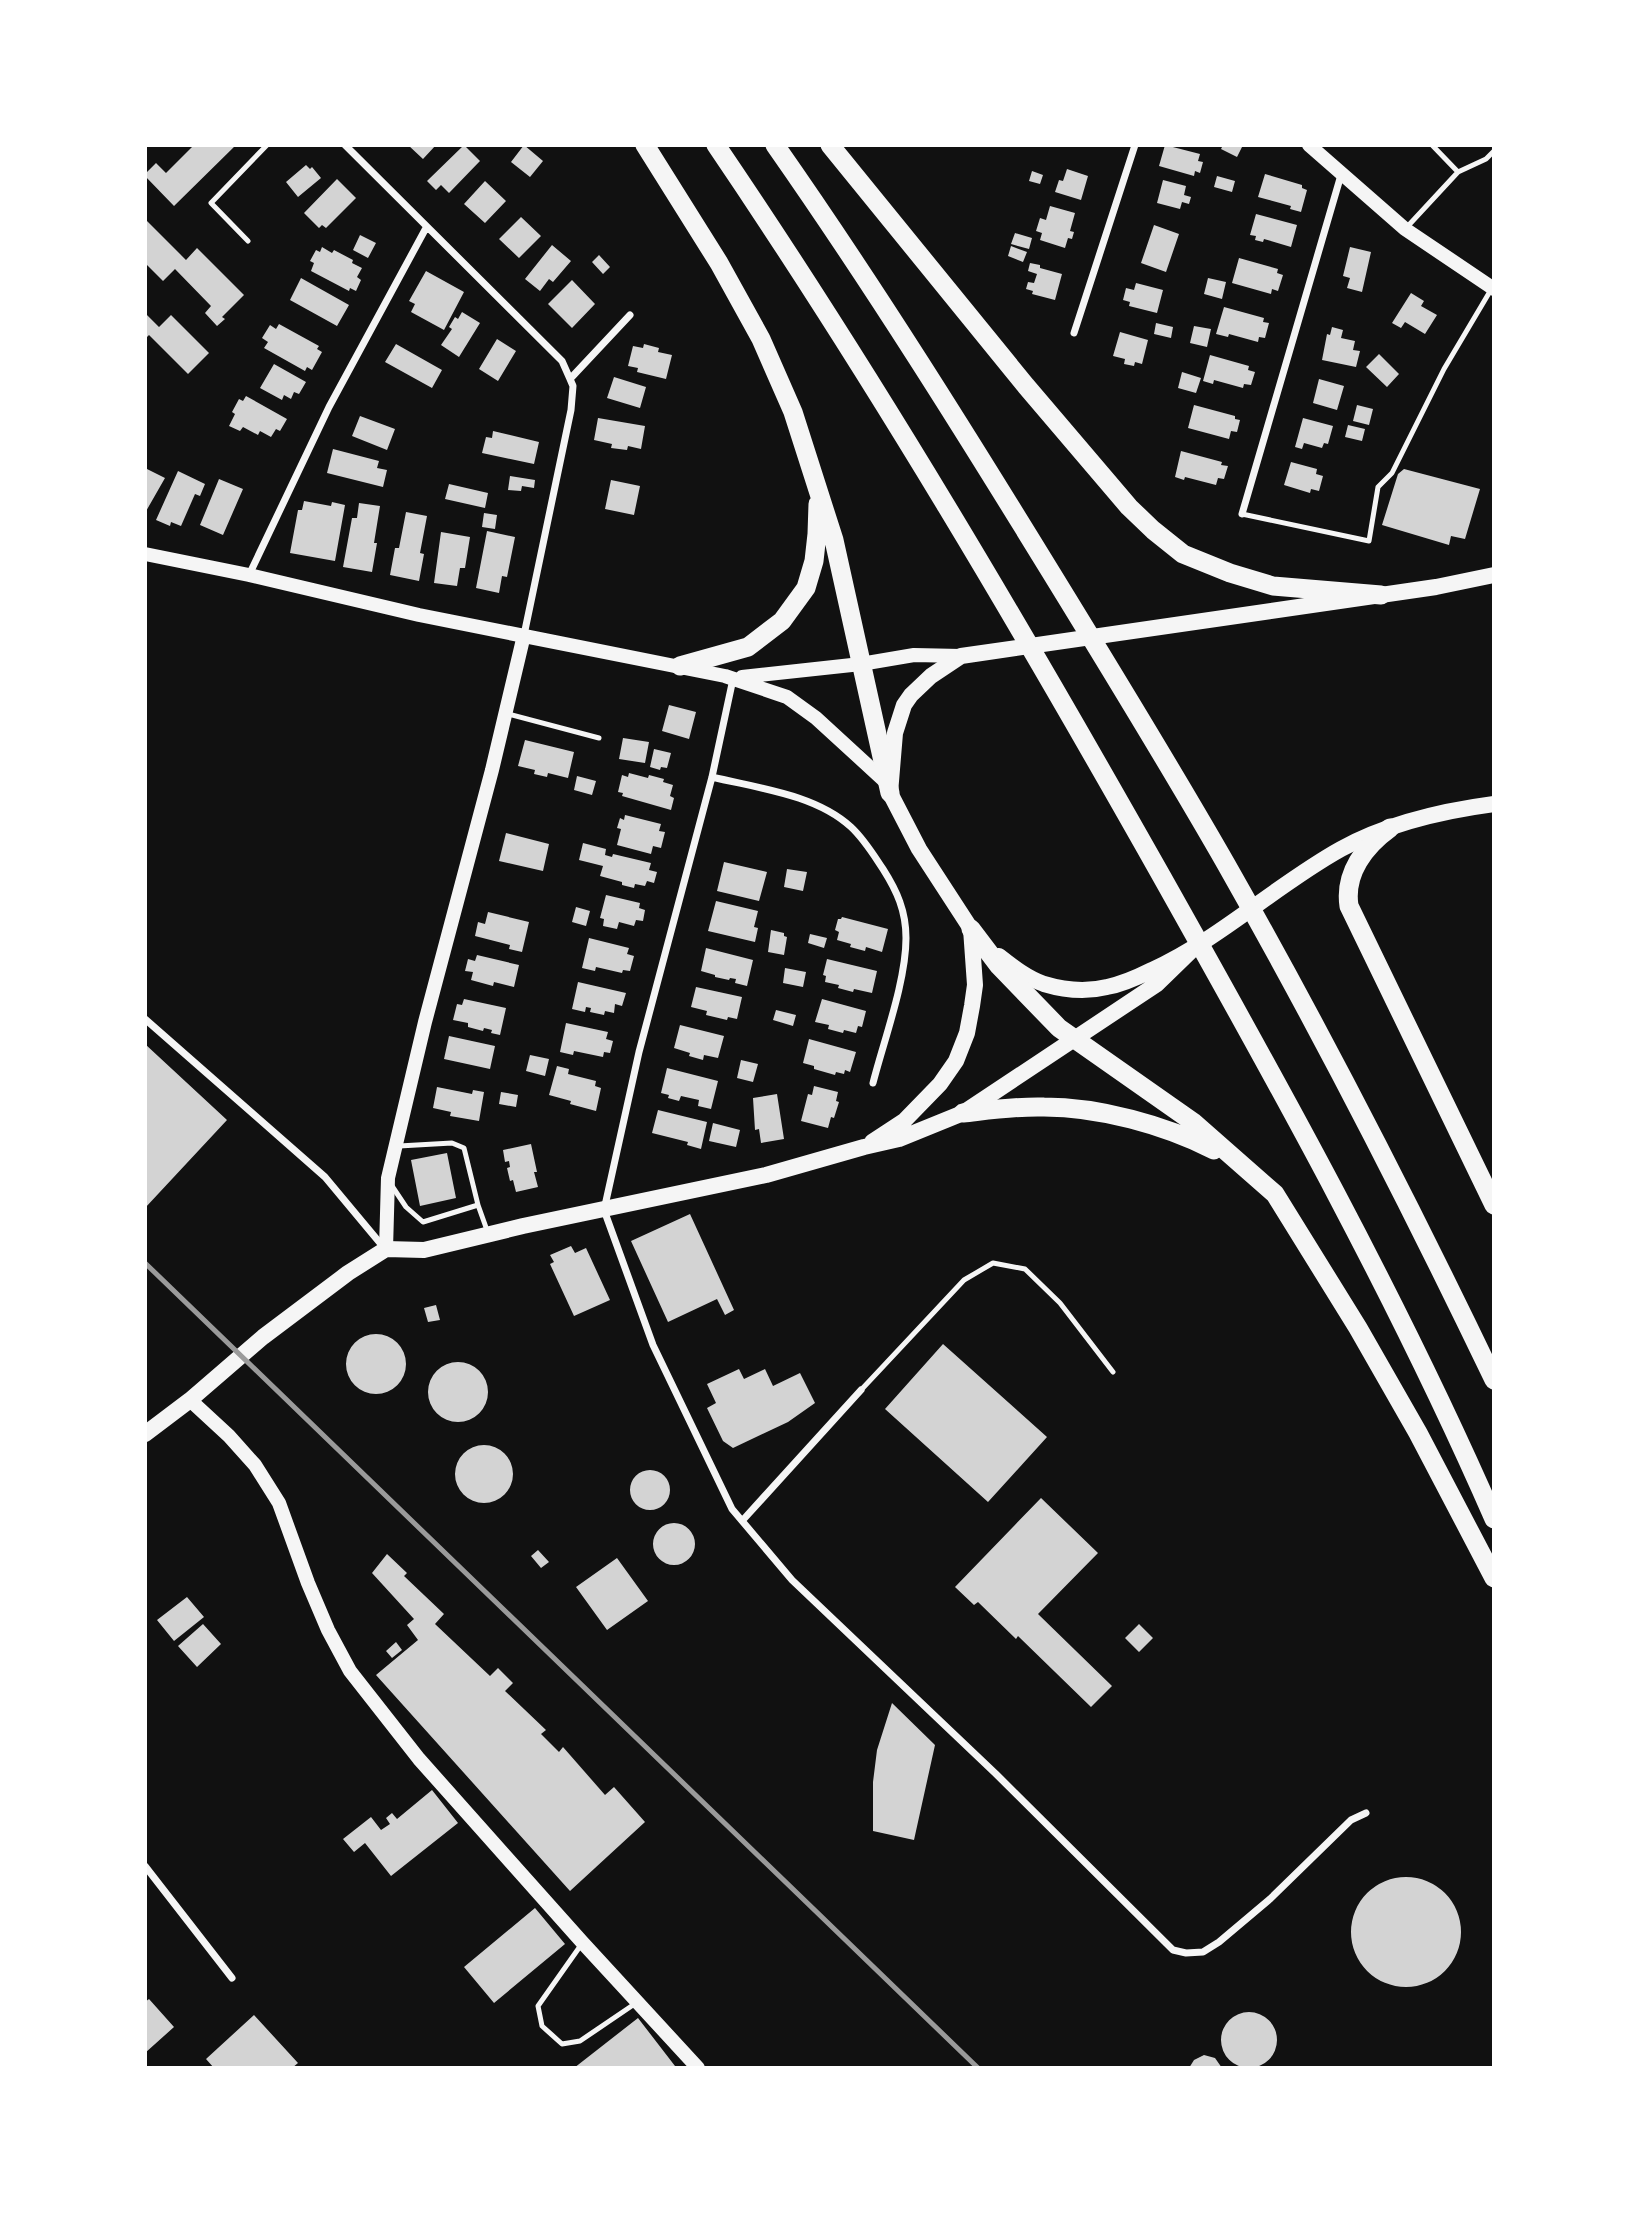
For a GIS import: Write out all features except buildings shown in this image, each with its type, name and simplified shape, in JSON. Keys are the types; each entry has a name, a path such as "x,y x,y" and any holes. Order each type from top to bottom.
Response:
{"highway":[{"path":"645,145 719,263 761,339 793,412 834,540 889,788"},
{"path":"716,145 797,266 899,428 1135,829 1337,1198 1430,1378 1494,1519"},
{"path":"775,145 835,231 1012,509 1252,910 1355,1101 1494,1380"},
{"path":"830,145 1026,386 1129,507 1153,530 1183,554 1230,573 1273,586 1381,595"},
{"path":"680,666 748,647 782,621 806,588 814,561 818,486"},
{"path":"1390,828 1368,847 1356,864 1348,889 1349,906 1494,1205"},
{"path":"975,935 999,966 1059,1028 1193,1122 1275,1194 1418,1433 1494,1578"},
{"path":"963,1113 1013,1107 1091,1111 1191,1138 1239,1162"}],"main road":[{"path":"1309,145 1405,229 1493,289"},
{"path":"145,554 249,575 419,615 680,666 733,678 787,697 816,719 889,788 919,849 975,935 1014,968 1032,979 1054,987 1081,990 1108,987 1160,973"},
{"path":"733,678 861,664 914,655 968,655 1436,587 1494,575"},
{"path":"386,1249 388,1178 524,635"},
{"path":"889,788 895,733 905,705 926,681 968,655"},
{"path":"145,1434 263,1338 348,1273 386,1249 424,1250 766,1175 899,1139 963,1113 1074,1040 1193,949 1321,861 1390,828 1437,813 1494,804"},
{"path":"864,1147 904,1121 940,1084 956,1060 967,1033 972,1006 975,985 975,935"},
{"path":"196,1395 255,1465 279,1503 313,1595 350,1671 419,1759 698,2068"}],"street":[{"path":"345,145 562,361 573,386 571,410 524,635"},
{"path":"1074,333 1135,145"},
{"path":"1242,514 1342,174"},
{"path":"249,575 329,407 426,228"},
{"path":"570,379 630,315"},
{"path":"733,678 712,777 639,1052 604,1210 653,1345 732,1509 792,1580 996,1774 1173,1950 1186,1953 1203,1952 1219,1942 1270,1899 1351,1820 1366,1813"},
{"path":"712,777 784,795 833,813 851,827 869,848 890,880 904,911 906,939 903,970 873,1083"},
{"path":"145,1019 325,1177 386,1249"},
{"path":"742,1521 861,1390"},
{"path":"145,1866 232,1978"}],"lane":[{"path":"248,241 211,203 267,145"},
{"path":"1432,145 1458,172"},
{"path":"1405,229 1458,172 1486,159 1494,150"},
{"path":"1242,514 1369,541 1378,487 1392,473 1444,369 1493,289"},
{"path":"505,713 599,738"},
{"path":"396,1146 452,1143 464,1148 488,1234"},
{"path":"388,1178 406,1207 423,1222 478,1205"},
{"path":"861,1390 964,1280 993,1263 1026,1269 1060,1303 1113,1372"},
{"path":"582,1942 538,2006 542,2026 562,2044 580,2041 638,2001"}],"railway":[{"path":"145,1263 978,2068"}]}
